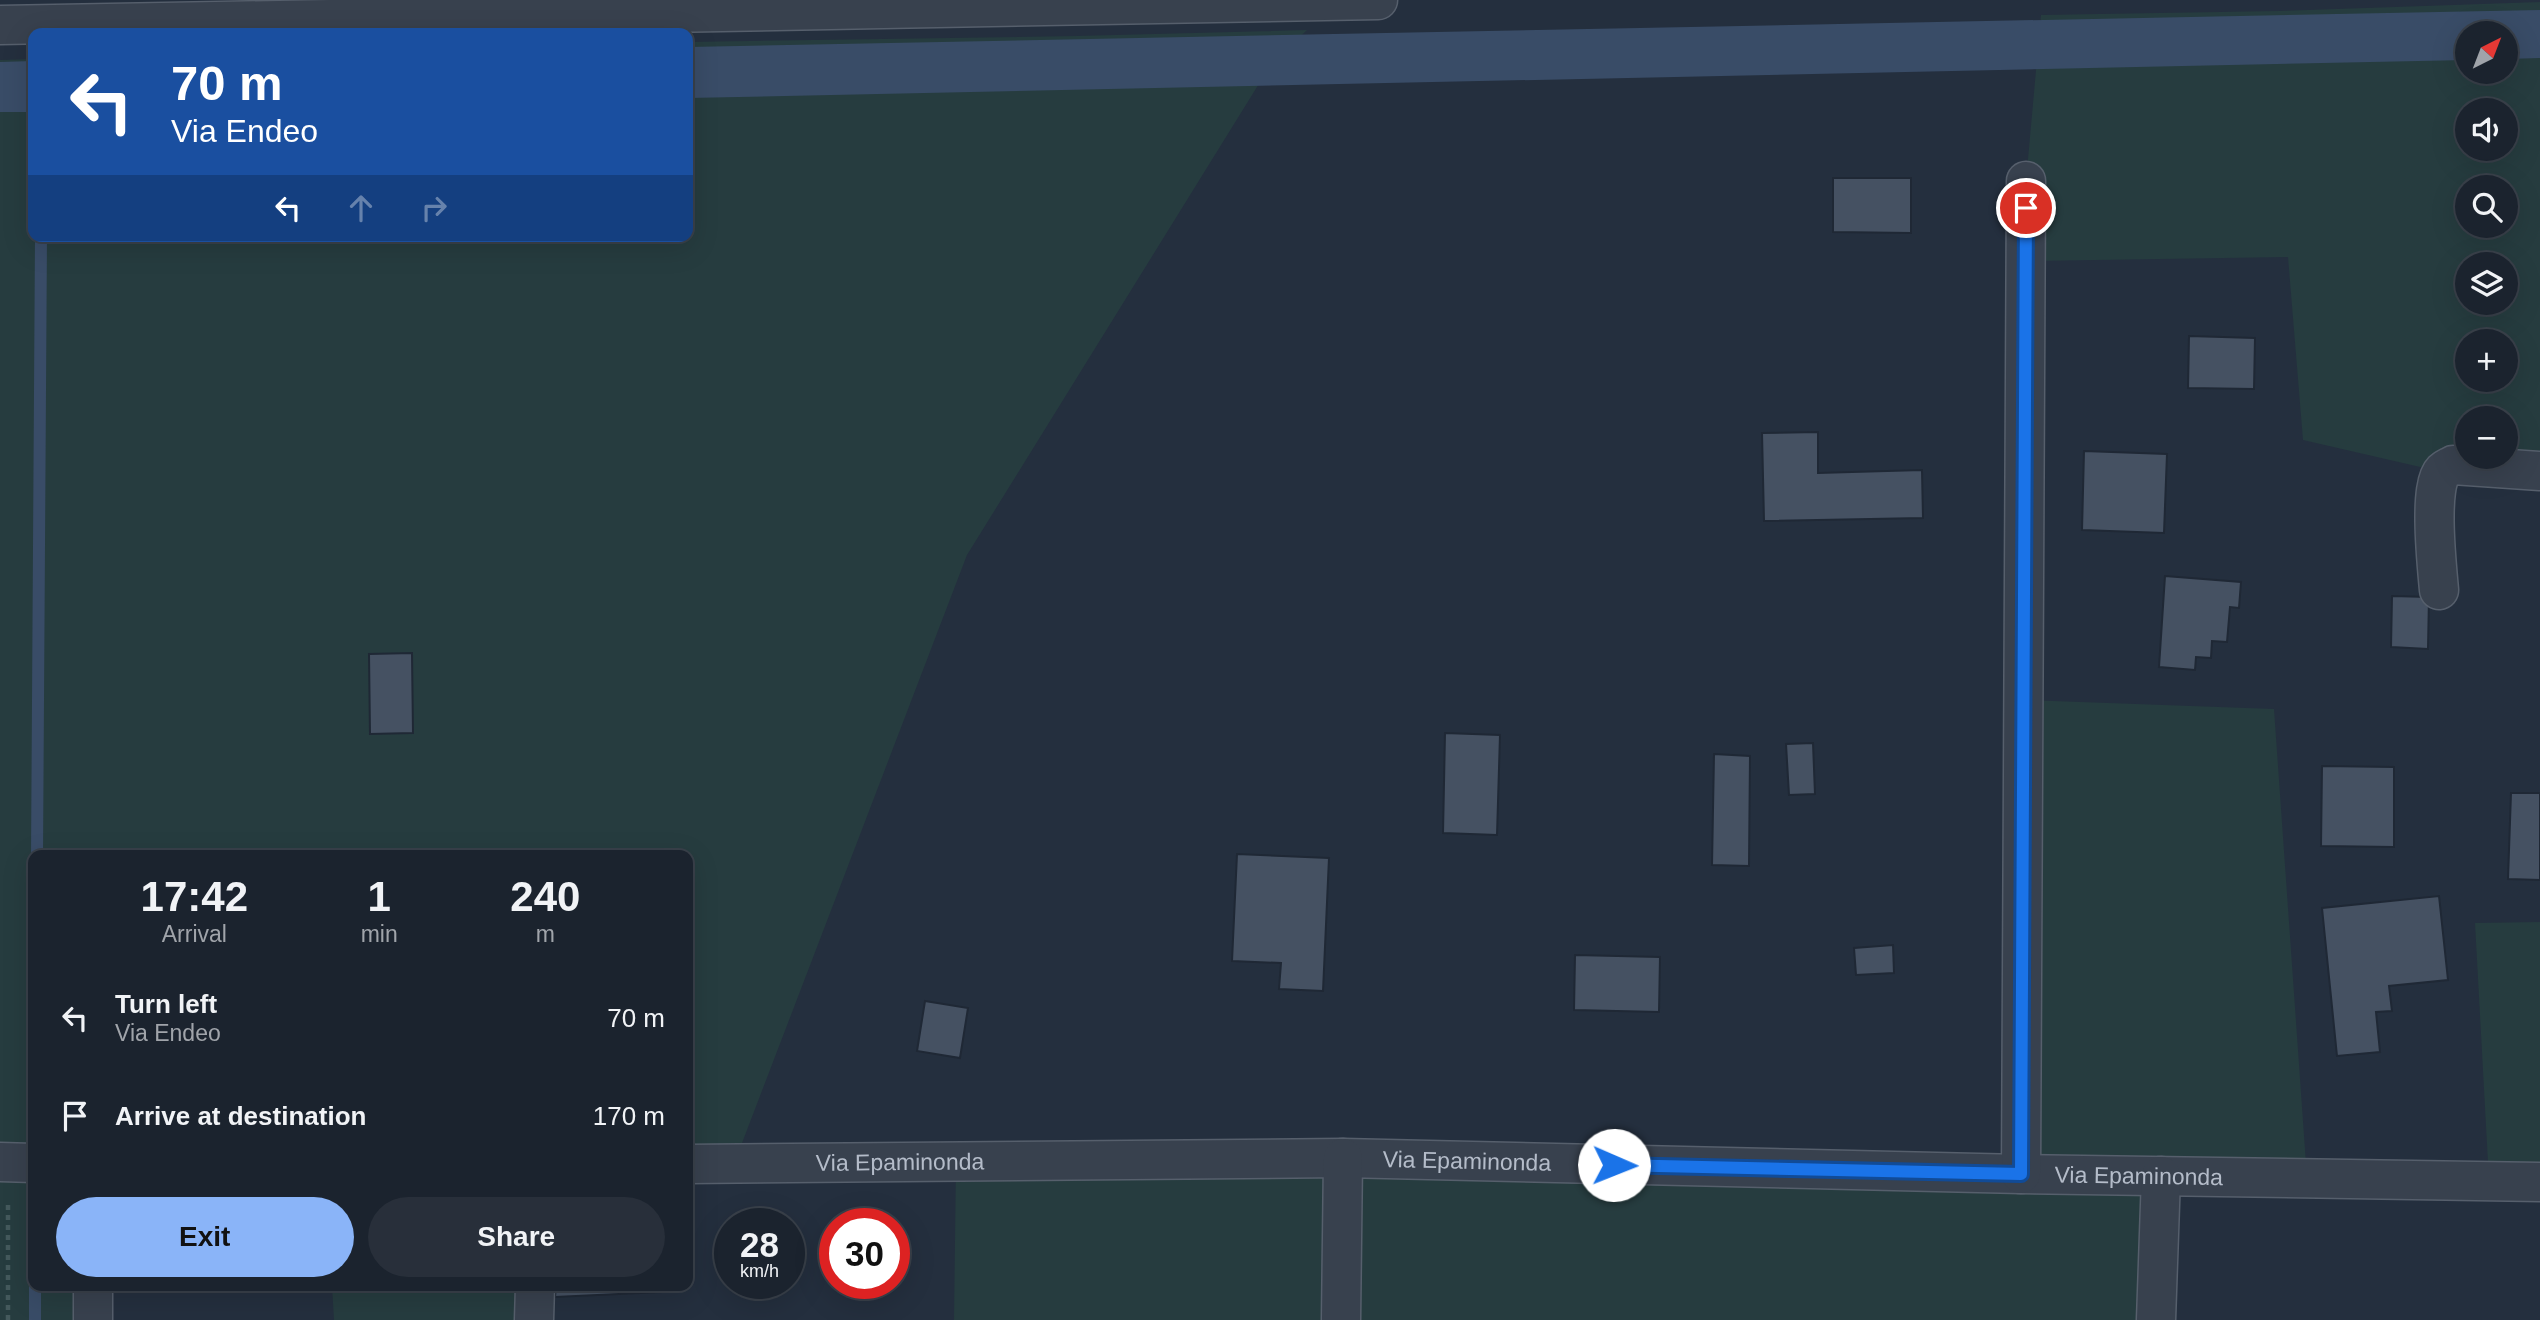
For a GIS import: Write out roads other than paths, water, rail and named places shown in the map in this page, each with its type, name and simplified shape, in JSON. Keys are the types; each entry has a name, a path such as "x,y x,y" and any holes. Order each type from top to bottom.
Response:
{"street":[{"path":"0,25 1378,0"},
{"path":"2021,1174 2026,181"},
{"path":"2439,590 2434,504 2442,471 2453,466 2540,471"},
{"path":"1341,1320 1343,1158"},
{"name":"Via Epaminonda","path":"693,1164 1343,1158 2021,1174 2540,1182"},
{"path":"2155,1320 2161,1176"},
{"path":"93,1291 93,1320"},
{"path":"534,1320 535,1291"}],"water":[{"path":"2540,10 2540,58 2518,59 2518,21 2455,21 2455,60 693,98 693,47"},
{"path":"28,61 28,112 0,112 0,62"}],"waterway":[{"path":"37,850 41,242"},
{"path":"35,1291 35,1320"}]}
